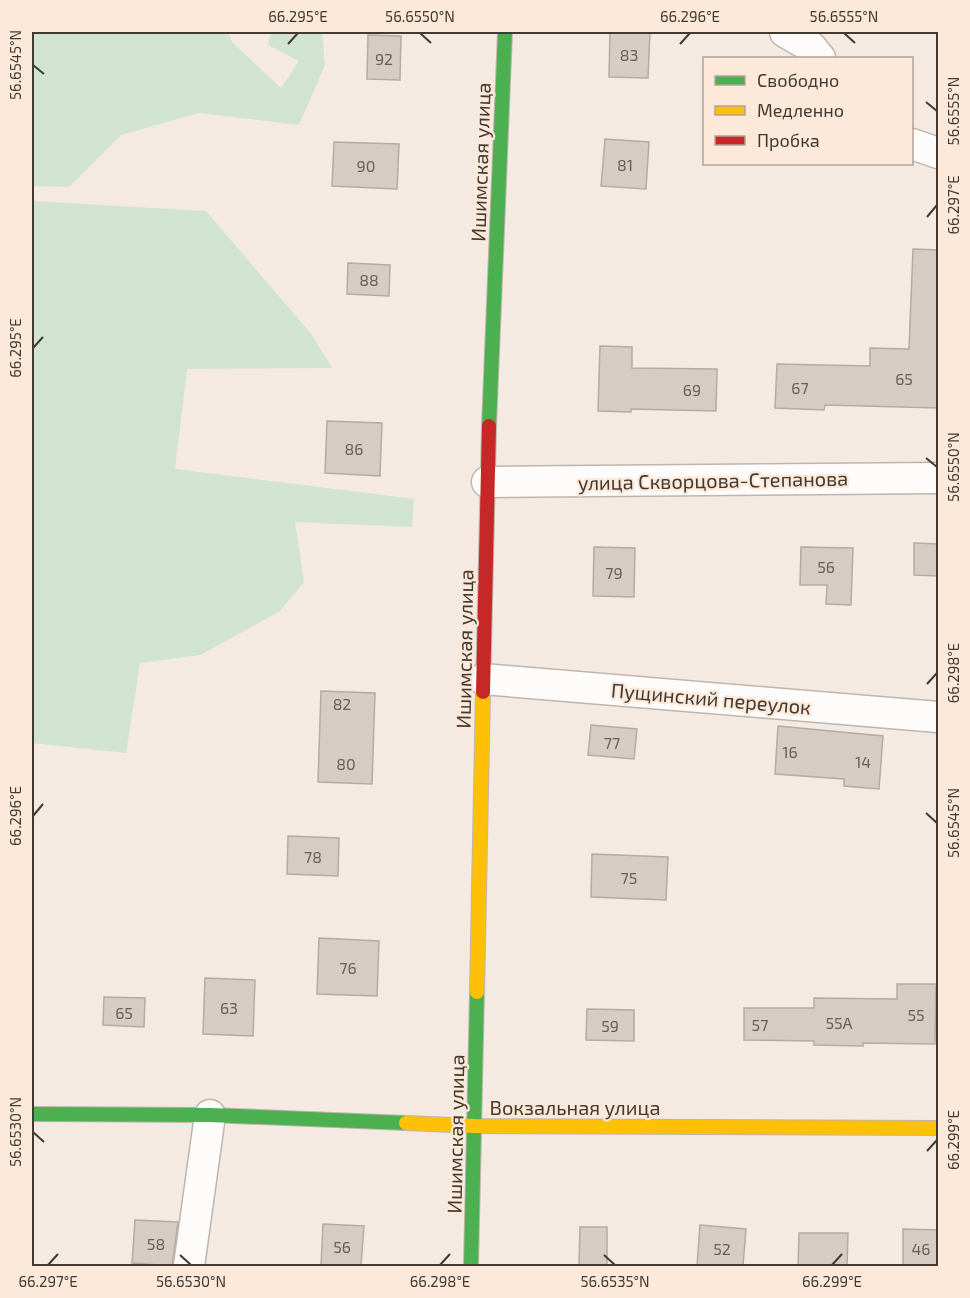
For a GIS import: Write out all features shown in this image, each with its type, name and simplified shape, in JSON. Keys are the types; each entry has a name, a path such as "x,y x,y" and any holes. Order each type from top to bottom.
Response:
{"main road":[{"name":"Ишимская улица","path":"471,1266 487,482 505,32"},
{"name":"Вокзальная улица","path":"32,1114 210,1115 475,1126 939,1128"}],"street":[{"path":"785,32 811,47 819,57"},
{"path":"913,144 939,153"},
{"name":"улица Скворцова-Степанова","path":"487,482 939,478"},
{"name":"Пущинский переулок","path":"483,679 939,717"},
{"path":"189,1266 210,1115"}],"green space":[{"path":"32,32 228,32 232,42 281,88 299,61 268,45 271,32 322,32 325,65 299,125 199,113 121,135 69,187 32,186"},
{"path":"32,201 206,211 312,335 332,368 187,369 175,469 414,499 412,527 295,522 304,582 279,612 200,655 140,663 126,753 32,743"}],"building":[{"path":"610,32 650,32 648,78 609,77"},
{"path":"368,35 401,36 400,80 367,79"},
{"path":"605,139 649,142 646,189 601,186"},
{"path":"334,142 399,144 397,189 332,186"},
{"path":"913,249 939,250 939,408 825,405 824,410 775,408 777,364 870,366 870,348 909,349"},
{"path":"348,263 390,265 389,296 347,294"},
{"path":"600,346 632,347 632,368 717,369 716,411 631,409 631,412 598,411"},
{"path":"327,421 382,423 380,476 325,473"},
{"path":"914,543 939,544 939,576 914,575"},
{"path":"594,547 635,548 634,597 593,596"},
{"path":"801,547 853,548 851,605 826,604 827,585 800,585"},
{"path":"321,691 375,693 372,784 318,782"},
{"path":"591,725 637,729 634,759 588,755"},
{"path":"778,726 883,736 879,789 844,786 844,779 775,774"},
{"path":"288,836 339,838 338,876 287,874"},
{"path":"592,854 668,857 666,900 591,897"},
{"path":"319,938 379,941 377,996 317,994"},
{"path":"205,978 255,980 253,1036 203,1034"},
{"path":"897,984 936,984 935,1044 814,1045 814,1041 744,1040 744,1008 814,1008 814,998 897,999"},
{"path":"104,997 145,998 144,1027 103,1025"},
{"path":"587,1009 634,1010 634,1041 586,1040"},
{"path":"135,1220 178,1222 172,1266 132,1263"},
{"path":"323,1224 364,1226 361,1266 321,1266"},
{"path":"700,1225 746,1229 743,1266 697,1266"},
{"path":"580,1227 607,1227 607,1266 579,1266"},
{"path":"903,1229 939,1230 939,1266 903,1266"},
{"path":"799,1233 848,1233 847,1266 798,1266"}],"traffic: fast":[{"path":"489,426 505,32"},
{"path":"471,1266 477,992"},
{"path":"32,1114 210,1115 406,1123"}],"traffic: slow":[{"path":"477,992 483,692"},
{"path":"406,1123 475,1126 938,1128"}],"traffic: jam":[{"path":"483,692 489,426"}]}
